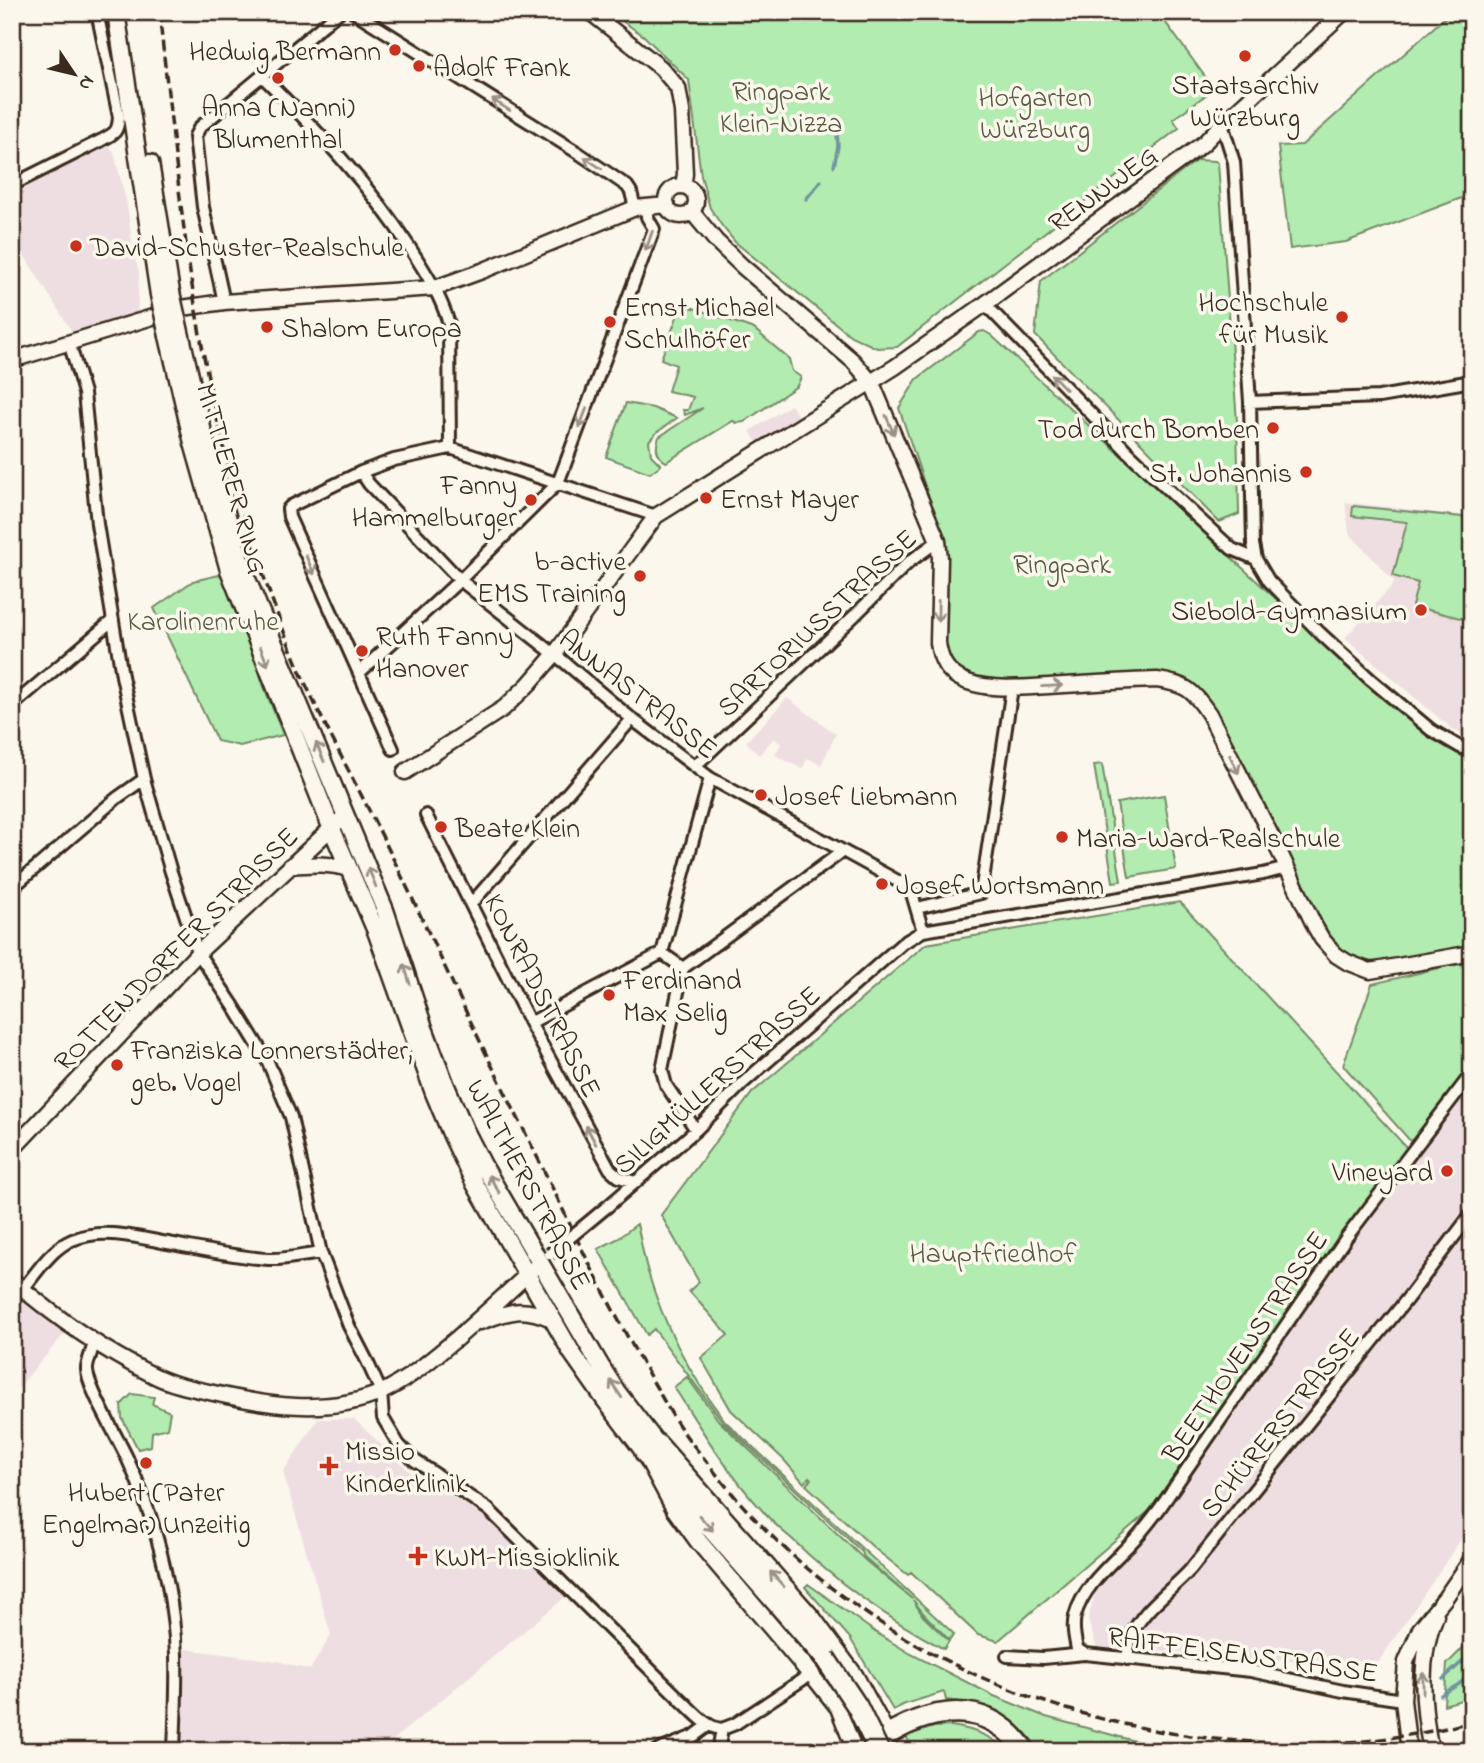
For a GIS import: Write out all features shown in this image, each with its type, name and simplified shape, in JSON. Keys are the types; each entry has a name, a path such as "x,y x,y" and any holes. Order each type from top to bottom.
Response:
{"highway":[{"path":"651,1448 802,1630 830,1655 844,1663 862,1690 893,1751"},
{"path":"830,1655 879,1751"},
{"path":"864,1751 914,1720 951,1712 974,1714 995,1723 1013,1736 1025,1751"}],"main road":[{"path":"113,12 122,48 174,334"},
{"path":"127,12 165,294"},
{"name":"MITTLERER RING","path":"174,334 242,567 347,814"},
{"name":"MITTLERER RING","path":"174,334 193,443 229,570 331,827"},
{"name":"WALTHERSTRASSE","path":"347,814 386,911 424,1028 451,1097 483,1165 545,1258 617,1392 651,1448"},
{"name":"WALTHERSTRASSE","path":"331,827 376,931 434,1093 475,1184 552,1319 605,1400 651,1448"},
{"path":"651,1448 666,1495 683,1520 811,1674"}],"street":[{"path":"12,185 119,128 97,12"},
{"path":"224,302 203,207 195,136 200,127 339,12"},
{"path":"354,12 570,147 627,186 654,229 558,483 460,580 359,673"},
{"path":"590,12 661,68 678,88 682,111 685,174 683,186"},
{"name":"RENNWEG","path":"872,383 985,304 1204,143 1344,12"},
{"path":"262,76 362,182 397,227 435,288 449,324 450,448"},
{"path":"1222,124 1234,162 1250,402 1256,559 1269,581 1359,670 1431,730 1472,752"},
{"path":"683,186 690,188 696,197 696,203 688,215 676,216 669,210 667,195 675,187 683,186"},
{"path":"15,356 182,308 224,302 435,288 641,208 667,205"},
{"path":"692,212 741,267 853,361 872,383 938,541 939,654 952,673 967,681 1012,688 1157,680 1176,682 1184,686 1198,698 1209,714 1322,939 1336,955 1370,971 1472,953"},
{"path":"985,304 1130,454 1232,549 1256,559"},
{"path":"69,342 84,393 97,524 122,676 144,779 171,872 198,953 268,1062 291,1117 321,1253 349,1325 381,1392 383,1418 389,1430 414,1460 488,1509 665,1685 709,1725 722,1729 735,1724 811,1674 838,1708 855,1751"},
{"path":"1250,402 1379,397 1472,381"},
{"path":"405,772 504,708 529,684 554,655 656,516 872,383"},
{"path":"393,750 294,529 289,517 288,509 291,506 361,472 394,460 450,448 656,516"},
{"name":"ANNASTRASSE","path":"361,472 369,484 460,580 632,719 710,778 903,884 912,894 923,931"},
{"name":"SARTORIUSSTRASSE","path":"695,766 909,562 938,541"},
{"path":"12,706 113,620"},
{"path":"917,908 981,893 1012,688"},
{"path":"471,904 632,719"},
{"path":"530,1023 662,953 710,778"},
{"path":"12,888 144,779"},
{"name":"ROTTENDORFER STRASSE","path":"12,1150 198,953 347,814"},
{"name":"KONRADSTRASSE","path":"426,815 530,1023 610,1169 620,1177 635,1182"},
{"path":"696,1130 666,1085 662,1070 683,968 842,851"},
{"path":"290,866 318,863 349,869"},
{"path":"923,931 1287,868"},
{"name":"SILIGMÜLLERSTRASSE","path":"545,1258 696,1130 752,1075 903,943 923,931"},
{"path":"662,953 683,968"},
{"name":"BEETHOVENSTRASSE","path":"1081,1652 1074,1637 1074,1619 1080,1602 1095,1580 1135,1539 1160,1508 1346,1238 1472,1073"},
{"name":"SCHÜRERSTRASSE","path":"1127,1659 1130,1639 1138,1624 1190,1570 1472,1213"},
{"path":"321,1253 272,1260 120,1234 90,1234 61,1247 18,1284 94,1343 155,1376 182,1386 246,1400 281,1405 326,1405 366,1398 403,1381 508,1295 545,1258"},
{"path":"472,1325 514,1310 529,1311 552,1319"},
{"path":"94,1343 86,1370 90,1384 122,1447 146,1503 166,1576 176,1658 174,1751"},
{"path":"1409,1751 1403,1700 1404,1675 1412,1646 1420,1629 1472,1559"},
{"path":"1431,1751 1423,1696 1424,1665 1429,1636 1445,1598"},
{"name":"RAIFFEISENSTRASSE","path":"1007,1656 1043,1658 1081,1652 1251,1671 1343,1691 1403,1700"},
{"path":"657,1751 694,1736 709,1725"},
{"path":"718,1751 722,1729"}],"shaded area":[{"name":"David-Schuster-Realschule","path":"109,145 114,152 127,205 134,256 139,272 137,316 76,338 12,236 12,195"},
{"path":"791,405 798,416 757,442 750,431"},
{"name":"Siebold-Gymnasium","path":"1345,502 1472,517 1472,739 1453,730 1345,638 1395,582 1349,533"},
{"path":"787,698 836,734 821,765 808,758 802,769 775,755 781,744 774,738 759,755 746,742"},
{"path":"1472,1081 1472,1523 1378,1663 1367,1666 1154,1650 1097,1649 1088,1619 1096,1589 1172,1503 1396,1178"},
{"path":"23,1291 66,1332 18,1388 12,1389 12,1304"},
{"name":"KWM-Missioklinik","path":"318,1419 354,1419 409,1471 488,1518 570,1593 393,1740 397,1751 177,1751 177,1648 277,1661 310,1670 331,1635 283,1472"}],"green space":[{"path":"609,12 1158,12 1214,89 1173,119 1179,128 897,347 877,348 851,336 735,242 722,226 710,208 701,176 689,80 644,36"},
{"path":"1451,12 1472,12 1472,194 1346,242 1290,249 1278,146 1302,145"},
{"path":"1197,160 1218,163 1237,422 1239,514 1219,522 1035,335 1041,281"},
{"path":"682,304 754,329 789,359 792,371 801,377 797,386 744,422 733,421 666,462 657,451 659,437 703,408 685,415 683,410 688,410 693,397 668,391 676,365 661,359"},
{"name":"Ringpark","path":"984,331 1357,674 1422,729 1457,753 1472,759 1472,950 1379,962 1354,960 1336,946 1209,713 1183,686 995,683 963,676 946,661 943,643 944,543 899,408 917,379"},
{"path":"626,403 653,408 677,418 649,441 651,455 661,465 650,473 606,457"},
{"path":"1353,506 1472,518 1472,621 1412,606 1418,583 1393,576 1407,522 1352,516"},
{"name":"Karolinenruhe","path":"228,573 264,687 283,735 240,746 217,741 154,608 193,581"},
{"path":"1102,764 1121,881 1113,882 1094,765"},
{"path":"1164,795 1176,869 1129,877 1117,803"},
{"name":"Hauptfriedhof","path":"1180,902 1408,1149 1306,1285 1150,1510 998,1641 978,1635 911,1572 908,1575 874,1548 806,1485 811,1479 809,1477 804,1483 784,1460 731,1410 701,1358 728,1335 689,1291 699,1282 661,1215 752,1093 926,944"},
{"path":"1472,963 1472,1062 1412,1143 1343,1065 1372,984"},
{"path":"637,1224 646,1266 662,1312 690,1369 725,1421 954,1634 949,1640 913,1600 923,1616 949,1641 944,1649 883,1613 827,1571 768,1517 726,1465 674,1387 687,1377 719,1421 866,1561 912,1599 864,1557 862,1552 723,1422 654,1329 647,1335 598,1249"},
{"path":"132,1394 154,1397 152,1404 170,1412 167,1428 152,1432 151,1446 138,1449 122,1418 121,1405"},
{"path":"808,1584 911,1654 994,1696 1046,1717 1157,1747 1150,1751 1040,1751 1031,1738 1011,1720 975,1705 946,1700 944,1692 893,1710 850,1638 805,1587"},
{"path":"1472,1639 1472,1697 1444,1705 1447,1664"},
{"path":"951,1726 981,1734 1007,1751 913,1751 906,1736 934,1727"}],"waterway":[{"path":"834,166 838,146 836,121"},
{"path":"806,199 821,181"},
{"path":"1443,1679 1472,1653"},
{"path":"1441,1695 1472,1674"}],"railway":[{"path":"159,12 179,189 206,366 233,481 274,604 312,697 584,1254 613,1311 683,1432 773,1537 844,1598 922,1648 1006,1688 1095,1717 1187,1735 1281,1743 1376,1740 1472,1721"},
{"path":"1418,1751 1472,1739"}],"place":[{"name":"Hedwig Bermann","path":"395,50"},
{"name":"Staatsarchiv Würzburg","path":"1245,56"},
{"name":"Adolf Frank","path":"419,66"},
{"name":"Anna (Nanni) Blumenthal","path":"278,78"},
{"name":"David-Schuster-Realschule","path":"76,246"},
{"name":"Hochschule für Musik","path":"1342,317"},
{"name":"Ernst Michael Schulhöfer","path":"610,322"},
{"name":"Shalom Europa","path":"267,327"},
{"name":"Tod durch Bomben","path":"1273,428"},
{"name":"St. Johannis","path":"1306,472"},
{"name":"Ernst Mayer","path":"706,498"},
{"name":"Fanny Hammelburger","path":"531,500"},
{"name":"b-active EMS Training","path":"640,576"},
{"name":"Siebold-Gymnasium","path":"1421,610"},
{"name":"Ruth Fanny Hanover","path":"362,651"},
{"name":"Josef Liebmann","path":"761,795"},
{"name":"Beate Klein","path":"441,827"},
{"name":"Maria-Ward-Realschule","path":"1062,837"},
{"name":"Josef Wortsmann","path":"882,884"},
{"name":"Ferdinand Max Selig","path":"609,995"},
{"name":"Franziska Lonnerstädter, geb. Vogel","path":"117,1065"},
{"name":"Vineyard","path":"1447,1171"},
{"name":"Hubert (Pater Engelmar) Unzeitig","path":"146,1463"},
{"name":"Missio Kinderklinik","path":"329,1466"},
{"name":"KWM-Missioklinik","path":"418,1556"}],"park label":[{"name":"Ringpark Klein-Nizza","path":"781,106"},
{"name":"Hofgarten Würzburg","path":"1035,112"}]}
